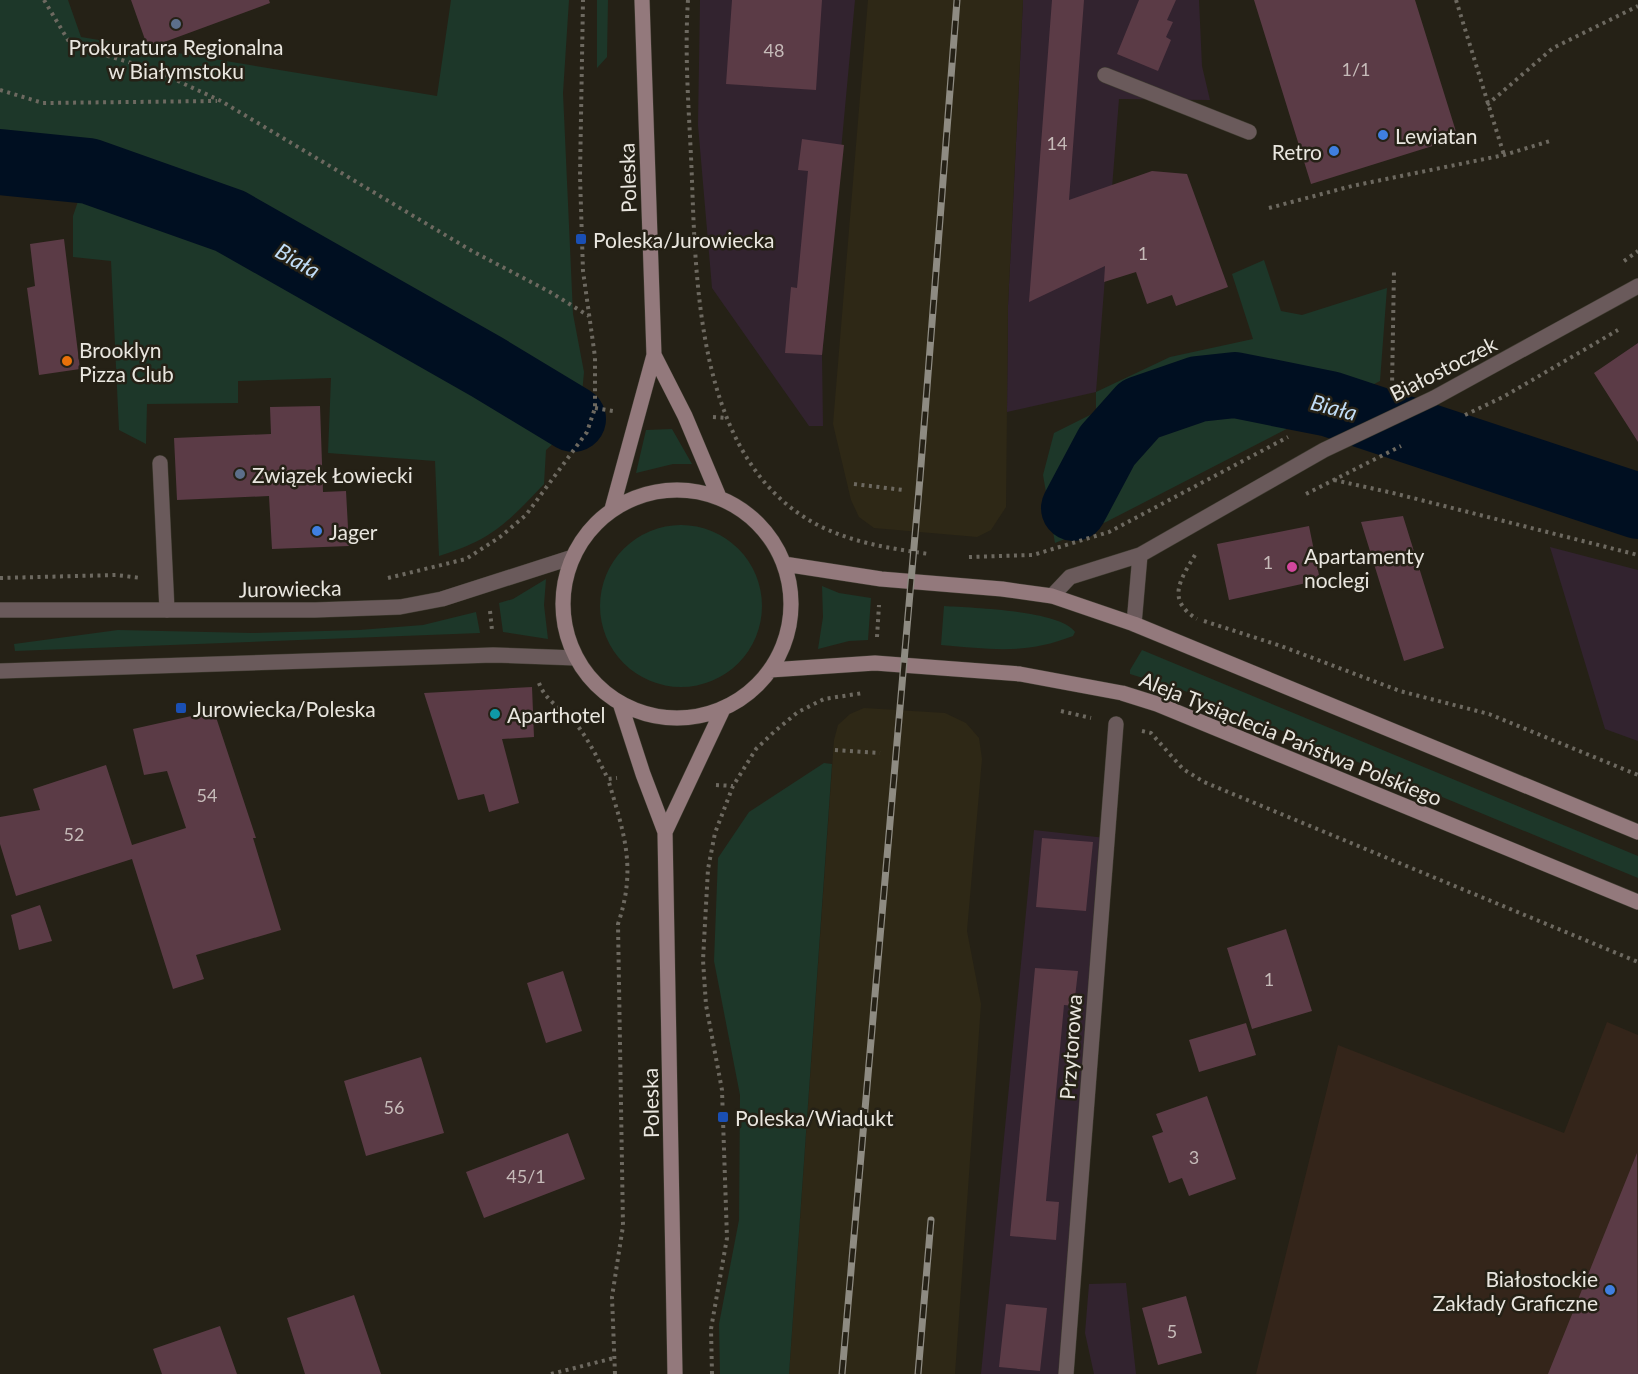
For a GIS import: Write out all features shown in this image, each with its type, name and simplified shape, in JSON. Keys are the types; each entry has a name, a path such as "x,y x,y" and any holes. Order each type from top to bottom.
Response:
{"main road":[{"name":"Poleska","path":"612,509 654,355 642,0"},
{"name":"Poleska","path":"654,355 685,416 719,497"},
{"path":"683,490 719,497 747,513 769,536 784,564 791,601 786,637 770,670 749,693 723,709 697,716 671,718 645,713 620,703 595,684 576,658 564,625 564,590 573,557 589,530 612,509 646,494 683,490"},
{"path":"784,564 881,579 1002,589 1052,596 1134,624 1638,832"},
{"name":"Aleja Tysiąclecia Państwa Polskiego","path":"770,670 875,663 1020,674 1122,693 1157,704 1638,902"},
{"name":"Poleska","path":"620,703 665,832 675,1374"},
{"name":"Poleska","path":"665,832 723,709"}],"street":[{"path":"1105,75 1249,132"},
{"name":"Białostoczek","path":"1052,596 1070,577 1140,555 1324,450 1434,398 1638,286"},
{"path":"160,463 167,610"},
{"path":"1134,624 1140,555"},
{"name":"Jurowiecka","path":"0,610 400,607 442,599 573,557"},
{"path":"0,670 493,655 576,658"},
{"name":"Przytorowa","path":"1068,1371 1116,724"}],"path":[{"path":"44,0 71,45 152,69 221,101 462,245 590,317"},
{"path":"385,578 466,559 500,537 526,515 587,432 595,408 596,357 583,271 580,176 583,0"},
{"path":"688,0 695,271 705,343 713,380 727,418 751,461 787,503 804,517 854,540 896,550"},
{"path":"1456,0 1504,155"},
{"path":"1487,105 1553,48 1638,6"},
{"path":"0,90 43,103 221,101"},
{"path":"1269,208 1352,186 1504,155 1550,141"},
{"path":"1392,389 1394,270"},
{"path":"1479,408 1513,392 1622,328"},
{"path":"967,557 1011,558 1033,555 1110,532 1284,439"},
{"path":"1334,480 1638,555"},
{"path":"854,484 903,490"},
{"path":"1198,551 1182,576 1177,594 1183,609 1196,619 1281,646 1400,691 1489,714 1638,775"},
{"path":"0,578 116,575 167,580"},
{"path":"477,586 490,609 493,655"},
{"path":"527,681 539,682 542,691 576,725 591,746 608,779 625,842 629,876 627,897 618,924 623,1226 612,1297 615,1374"},
{"path":"712,1374 711,1329 727,1238 722,1090 706,1005 704,912 708,869 715,833 733,786 756,750 798,712 824,699 873,692"},
{"path":"1050,709 1151,733 1183,769 1204,782 1638,962"},
{"path":"835,750 879,753"},
{"path":"608,779 643,774"},
{"path":"688,784 733,786"},
{"path":"551,1374 614,1358"}],"shaded area":[{"path":"700,0 855,0 822,355 823,426 809,426 712,288 698,125"},
{"path":"868,0 1023,0 1008,305 1006,507 991,530 977,537 874,528 859,517 851,500 833,424"},
{"path":"1023,0 1199,0 1202,66 1210,100 1119,99 1096,392 1007,412 1008,305"},
{"path":"1550,547 1638,570 1638,741 1605,729"},
{"path":"864,708 945,713 966,723 979,738 982,759 967,931 981,1004 955,1374 789,1374 834,740 838,725 850,714"},
{"path":"1034,830 1106,838 1067,1374 981,1374"},
{"path":"1607,1022 1638,1035 1638,1374 1256,1374 1338,1045 1564,1133"},
{"path":"1126,1283 1136,1374 1094,1374 1085,1333 1089,1284"}],"green space":[{"path":"0,0 68,0 81,37 437,96 451,0 569,0 563,93 573,314 584,372 581,405 566,432 546,450 544,484 498,529 473,543 439,556 435,461 328,453 331,378 238,381 238,403 147,404 146,444 119,430 111,261 73,257 73,216 88,172 0,161"},
{"path":"597,0 608,0 607,57 597,68"},
{"path":"1264,260 1281,311 1302,315 1387,288 1380,381 1106,522 1055,543 1043,475 1054,433 1096,412 1096,392 1170,357 1253,339 1232,274"},
{"path":"672,429 692,464 673,464 636,473 646,430"},
{"path":"681,525 697,526 712,531 739,548 756,575 761,590 761,622 756,637 739,664 712,681 697,686 681,687 665,686 650,681 623,664 606,637 601,622 600,606 601,590 606,575 623,548 650,531 665,526"},
{"path":"546,579 544,605 548,639 503,632 499,603 513,599"},
{"path":"822,586 839,593 871,598 868,640 849,641 818,649 823,617"},
{"path":"944,606 994,609 1034,615 1052,619 1075,632 1073,636 1055,642 1023,648 992,649 941,645"},
{"path":"476,612 480,633 15,651 14,644 118,630 252,633 359,630 423,625"},
{"path":"1142,650 1638,856 1638,878 1191,693 1130,674"},
{"path":"824,763 832,764 789,1374 720,1374 719,1324 739,1220 740,1095 714,961 718,858 749,812"}],"building":[{"name":"Prokuratura Regionalna w Białymstoku","path":"131,0 269,0 270,3 148,48"},
{"path":"732,0 822,0 816,90 726,84"},
{"path":"1052,0 1084,0 1069,200 1152,171 1187,174 1228,287 1176,306 1172,295 1147,304 1136,272 1104,282 1105,266 1029,302"},
{"path":"1139,0 1176,0 1167,20 1173,22 1166,37 1171,40 1158,71 1117,54"},
{"path":"1254,0 1415,0 1458,138 1311,184"},
{"path":"802,139 844,145 822,355 785,353 791,287 797,288 808,171 798,170"},
{"path":"64,239 80,369 39,375 27,288 35,286 30,244"},
{"path":"1638,343 1638,442 1594,373"},
{"name":"Związek Łowiecki","path":"320,406 323,492 346,491 349,546 272,549 269,496 177,500 174,438 271,434 270,407"},
{"path":"1403,516 1444,648 1404,661 1361,522"},
{"path":"1309,526 1320,580 1229,600 1217,544"},
{"path":"532,687 534,737 502,739 519,803 489,812 484,794 458,800 424,693"},
{"path":"214,711 256,838 253,838 281,930 196,955 204,979 173,989 132,859 16,896 0,844 0,817 40,810 33,789 106,765 132,845 186,828 167,771 144,775 133,729"},
{"path":"1042,838 1093,842 1086,911 1036,907"},
{"path":"40,905 52,941 19,950 11,915"},
{"path":"1286,929 1312,1011 1252,1029 1227,948"},
{"path":"1035,968 1078,971 1074,1006 1064,1005 1046,1201 1059,1202 1056,1240 1010,1236"},
{"path":"563,971 582,1031 546,1043 527,983"},
{"path":"1246,1023 1256,1055 1199,1072 1189,1040"},
{"path":"421,1057 444,1133 366,1156 344,1081"},
{"path":"1207,1096 1236,1179 1189,1196 1182,1178 1169,1183 1152,1136 1163,1132 1156,1114"},
{"path":"568,1133 585,1179 484,1218 466,1172"},
{"name":"Białostockie Zakłady Graficzne","path":"1637,1153 1638,1374 1548,1374"},
{"path":"354,1295 381,1374 305,1374 287,1318"},
{"path":"1186,1296 1202,1353 1158,1365 1142,1308"},
{"path":"1006,1304 1047,1308 1040,1371 999,1367"},
{"path":"220,1326 237,1374 162,1374 153,1349"}],"waterway":[{"name":"Biała","path":"0,162 89,171 230,221 487,367 573,419"},
{"name":"Biała","path":"1074,508 1107,446 1140,409 1198,389 1235,385 1330,404 1638,506"}],"railway":[{"path":"842,1374 920,478 957,0"},
{"path":"918,1374 931,1220"}],"place":[{"name":"Prokuratura Regionalna w Białymstoku","path":"176,24"},
{"name":"Lewiatan","path":"1383,135"},
{"name":"Retro","path":"1334,151"},
{"name":"Poleska/Jurowiecka","path":"581,239"},
{"name":"Brooklyn Pizza Club","path":"67,361"},
{"name":"Związek Łowiecki","path":"240,474"},
{"name":"Jager","path":"317,531"},
{"name":"Apartamenty noclegi","path":"1292,567"},
{"name":"Jurowiecka/Poleska","path":"181,708"},
{"name":"Aparthotel","path":"495,714"},
{"name":"Poleska/Wiadukt","path":"723,1117"},
{"name":"Białostockie Zakłady Graficzne","path":"1610,1290"}]}
